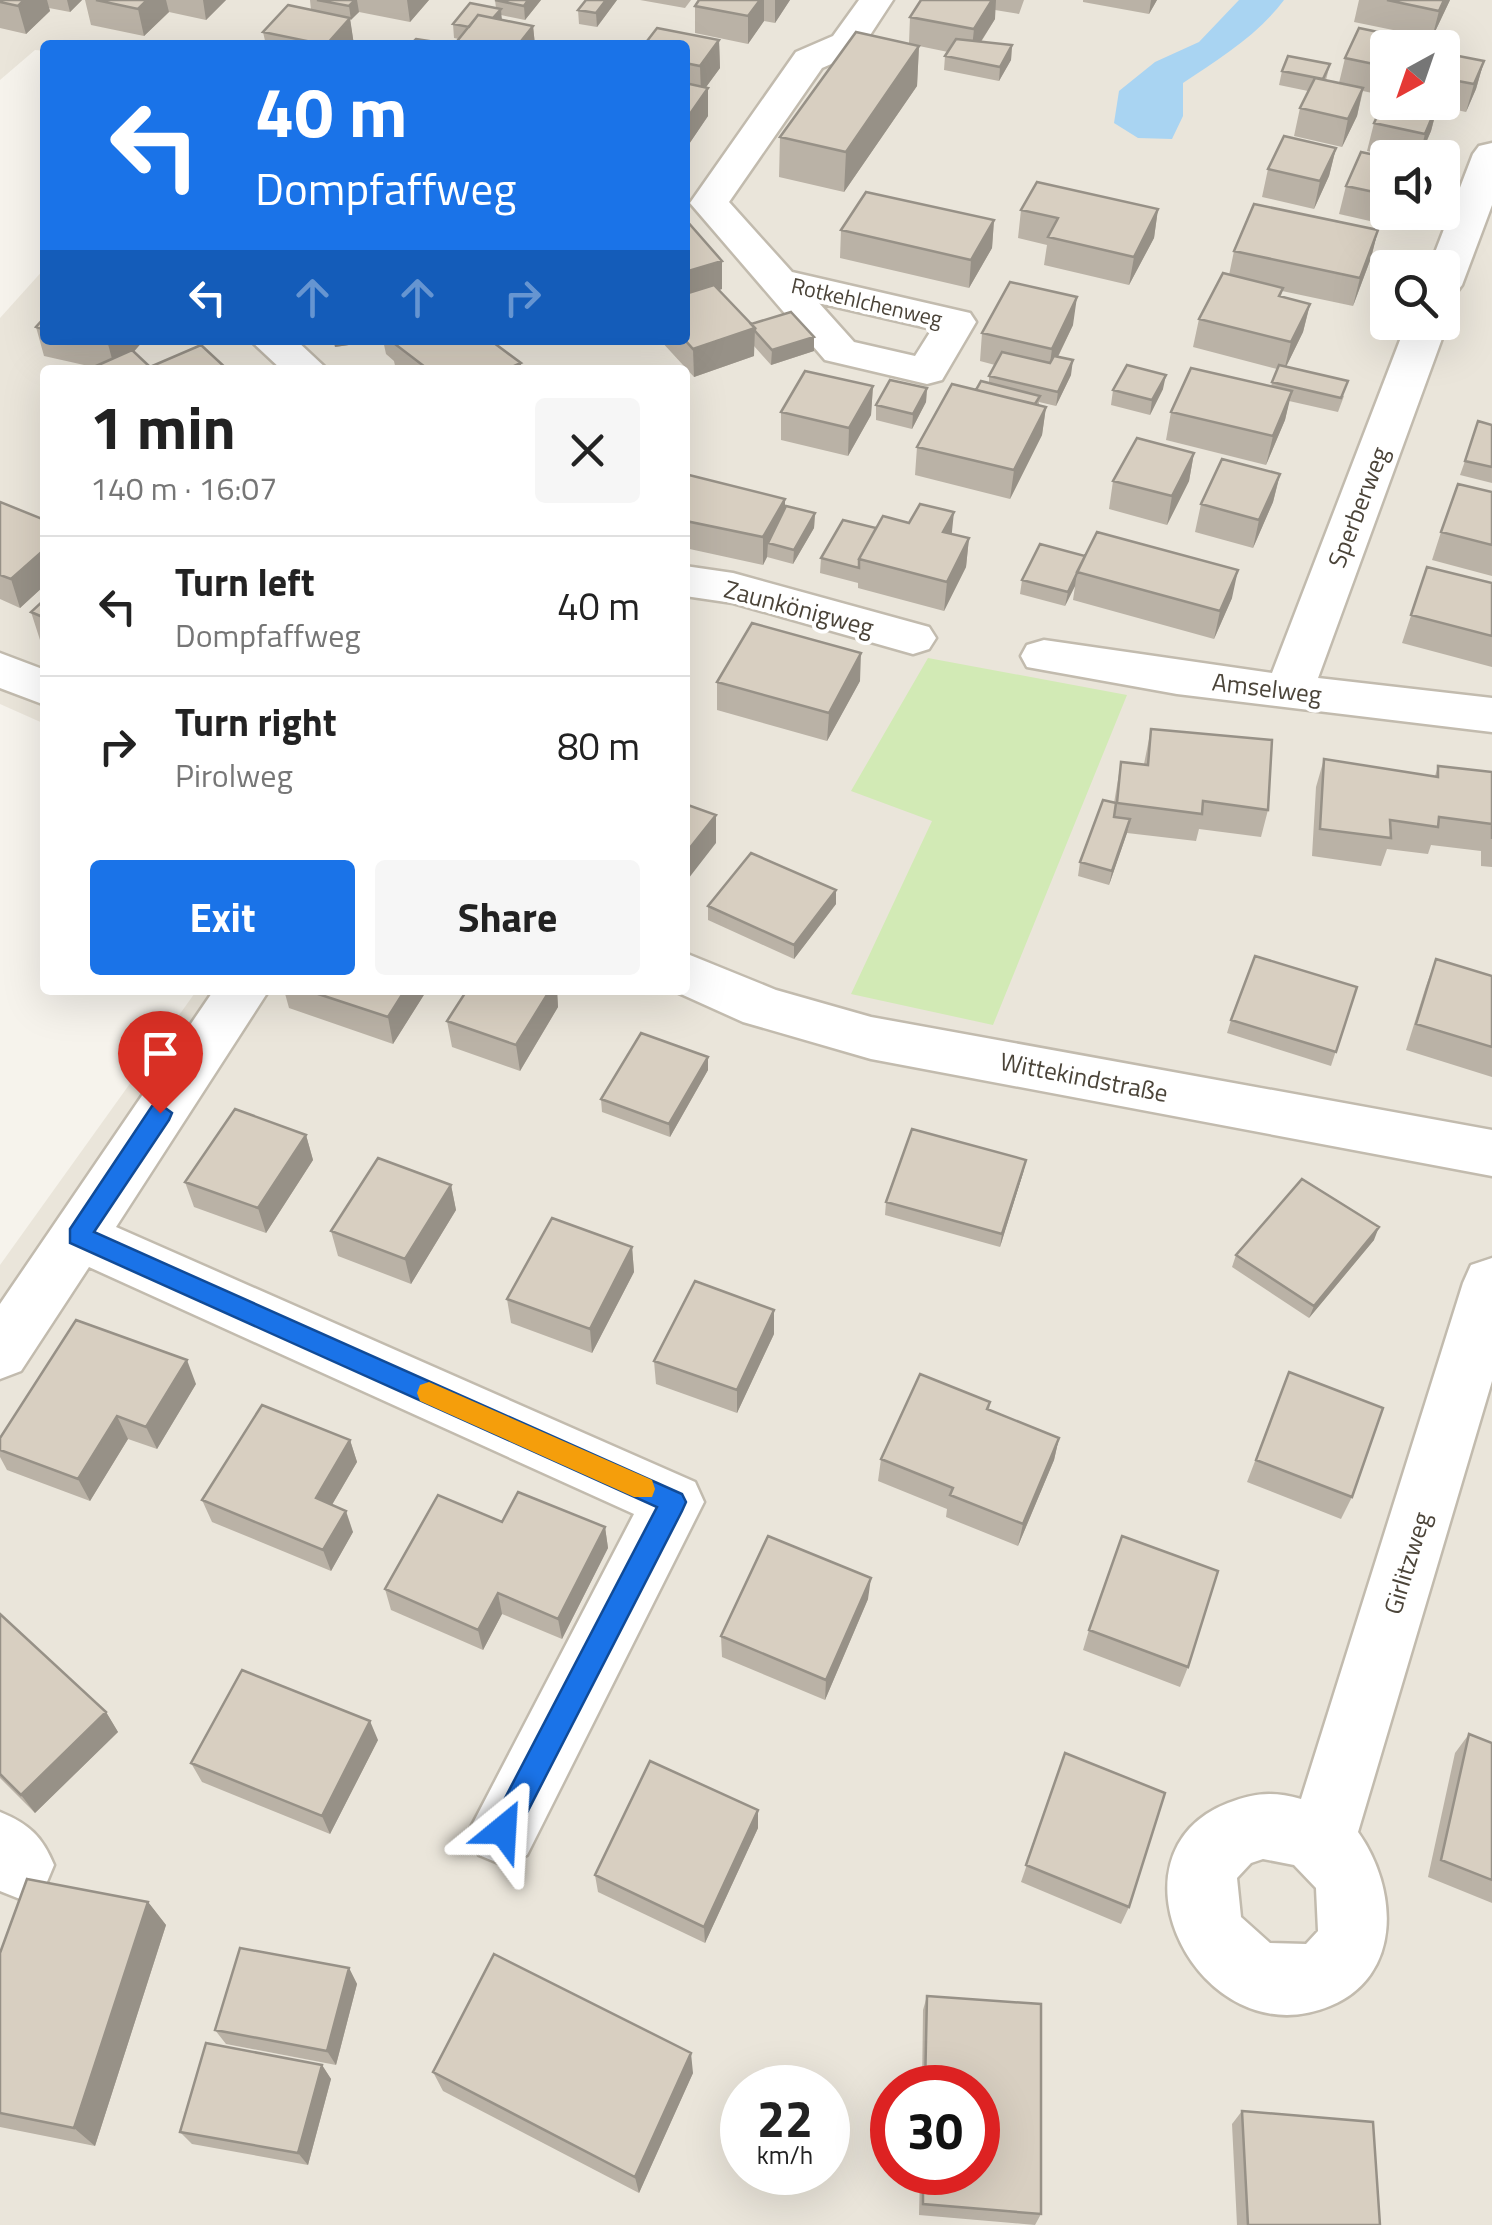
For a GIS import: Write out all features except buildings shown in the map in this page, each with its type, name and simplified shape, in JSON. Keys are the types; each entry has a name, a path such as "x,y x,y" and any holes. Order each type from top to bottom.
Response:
{"street":[{"name":"Rotkehlchenweg","path":"778,281 708,204 809,60 846,44 876,0"},
{"path":"1455,250 1492,154"},
{"name":"Sperberweg","path":"1289,691 1421,340"},
{"path":"278,345 301,365"},
{"name":"Zaunkönigweg","path":"690,581 733,588 913,638"},
{"name":"Amselweg","path":"1044,656 1492,715"},
{"path":"0,669 40,687"},
{"name":"Wittekindstraße","path":"690,975 762,1007 871,1038 1492,1153"},
{"path":"0,1353 240,995"},
{"path":"78,1236 673,1502 503,1830"},
{"name":"Girlitzweg","path":"1321,1843 1492,1283"}],"shaded area":[{"path":"0,0 1492,0 1492,2225 0,2225 0,1265 193,995 690,995 690,365 40,365 40,722 0,704 0,318 40,274 40,345 690,345 690,40 40,40 40,50 35,50 0,80"}],"green space":[{"path":"928,658 1127,695 993,1025 851,994 932,821 851,791"}],"water":[{"path":"1239,0 1284,0 1250,35 1183,83 1183,116 1172,139 1138,138 1114,123 1119,91 1155,62 1199,42"}],"slow traffic":[{"path":"429,1393 643,1489"}],"route":[{"path":"160,1113 78,1236 673,1502 503,1830"}]}
